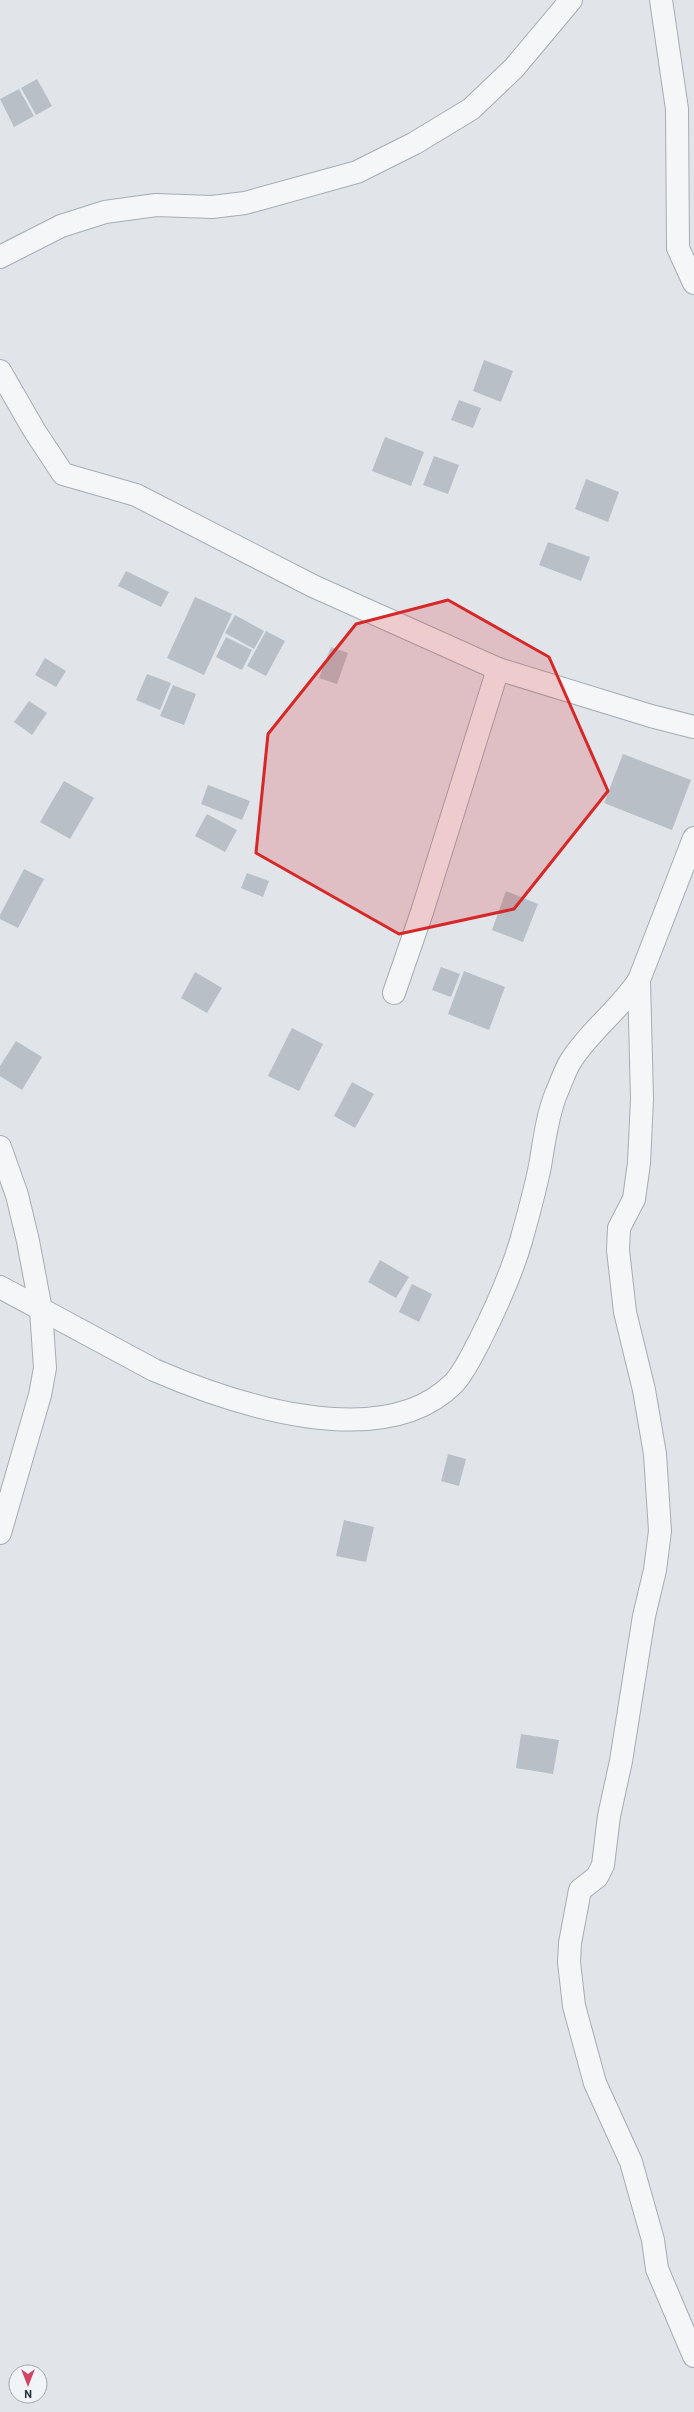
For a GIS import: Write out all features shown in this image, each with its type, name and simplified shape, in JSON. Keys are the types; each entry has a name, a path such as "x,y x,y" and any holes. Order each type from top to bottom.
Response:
{"street":[{"path":"0,257 61,226 105,212 156,205 212,207 245,203 357,172 416,143 471,108 514,68 571,0"},
{"path":"661,0 677,108 678,248 694,283"},
{"path":"0,371 34,430 63,474 136,494 312,586 498,669 651,716 694,727"},
{"path":"394,993 422,912 498,669"},
{"path":"0,1287 154,1370 180,1382 264,1407 307,1416 374,1420 398,1415 425,1403 454,1383 468,1365 505,1286 521,1242 554,1097 571,1060 631,993 639,980 694,838"},
{"path":"639,980 642,1099 639,1163 634,1198 619,1228 618,1250 625,1312 644,1390 655,1454 660,1531 655,1570 644,1616 621,1761 609,1816 603,1865 597,1877 580,1890 570,1943 569,1962 574,2006 594,2083 631,2162 653,2240 657,2269 694,2356"},
{"path":"0,1147 17,1195 41,1310 45,1368 42,1388 0,1533"}],"highlighted area":[{"path":"448,600 549,657 608,791 514,909 399,934 256,853 268,734 356,624"}],"building":[{"path":"37,79 52,106 36,115 21,88"},
{"path":"19,89 34,116 14,127 0,99"},
{"path":"484,360 513,371 501,402 473,391"},
{"path":"459,400 481,408 473,428 451,420"},
{"path":"385,437 424,452 411,486 372,471"},
{"path":"434,456 459,465 448,494 423,485"},
{"path":"586,479 619,492 608,522 575,509"},
{"path":"548,542 590,557 581,581 539,565"},
{"path":"126,571 169,592 161,607 118,586"},
{"path":"195,597 232,614 204,675 167,658"},
{"path":"235,615 264,631 254,649 225,633"},
{"path":"266,631 285,641 266,676 247,666"},
{"path":"226,637 252,650 242,670 216,657"},
{"path":"331,647 348,653 337,684 319,678"},
{"path":"45,658 66,671 56,687 35,675"},
{"path":"147,674 171,683 160,710 136,700"},
{"path":"173,685 196,694 184,725 160,716"},
{"path":"29,701 47,713 32,735 14,722"},
{"path":"623,754 691,780 672,830 604,803"},
{"path":"64,781 94,798 70,839 40,822"},
{"path":"208,785 250,801 242,820 201,804"},
{"path":"207,814 237,830 225,852 195,836"},
{"path":"24,869 44,879 18,928 0,919 0,915"},
{"path":"247,873 269,881 263,897 241,888"},
{"path":"506,891 538,904 523,942 492,930"},
{"path":"441,967 460,974 451,997 432,990"},
{"path":"464,971 505,987 489,1030 448,1014"},
{"path":"195,972 222,988 207,1013 181,998"},
{"path":"292,1028 323,1044 299,1091 268,1076"},
{"path":"16,1041 42,1057 22,1090 0,1076 0,1066"},
{"path":"352,1082 374,1094 355,1128 334,1116"},
{"path":"380,1260 409,1277 396,1298 368,1282"},
{"path":"412,1284 432,1294 419,1322 399,1312"},
{"path":"448,1454 466,1459 459,1486 441,1481"},
{"path":"344,1520 374,1527 366,1562 336,1556"},
{"path":"521,1734 559,1740 553,1774 516,1768"}]}
